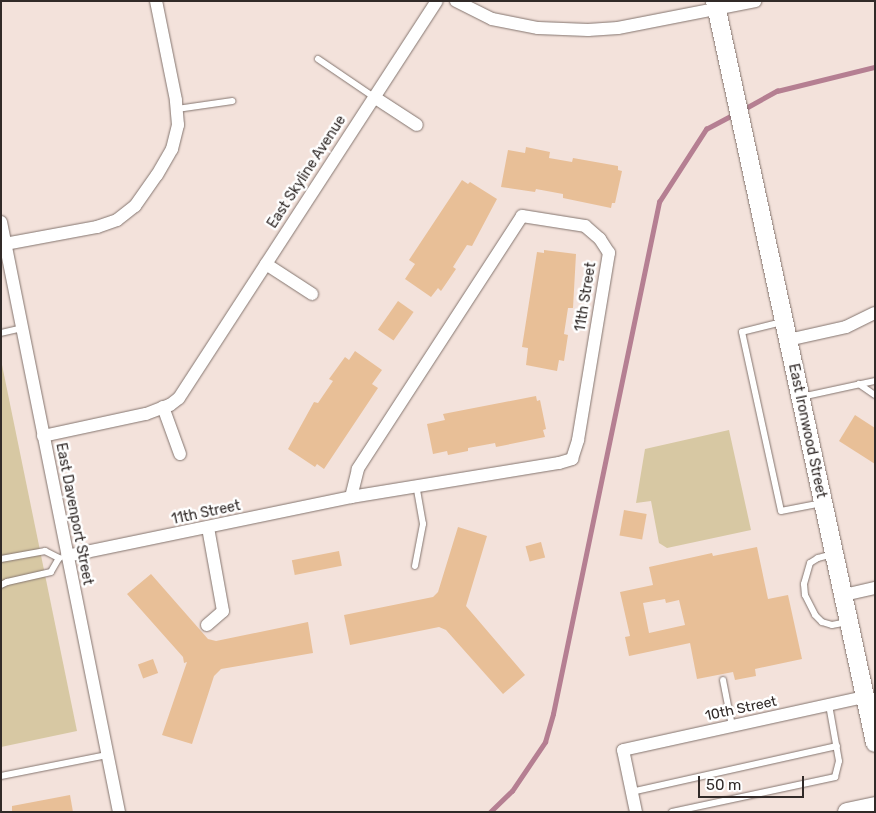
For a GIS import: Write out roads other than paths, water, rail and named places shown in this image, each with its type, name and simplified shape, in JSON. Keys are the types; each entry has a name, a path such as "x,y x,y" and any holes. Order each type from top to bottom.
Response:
{"street":[{"path":"3,245 97,227 127,214 151,183 172,149 178,125 178,108 156,1"},
{"name":"East Skyline Avenue","path":"43,436 146,414 178,398 437,1"},
{"path":"456,1 492,19 538,28 588,30 618,28 716,5 755,1"},
{"name":"East Ironwood Street","path":"716,5 875,743"},
{"path":"374,97 418,125"},
{"name":"11th Street","path":"63,557 351,497 559,463 572,459 578,440 609,254 600,239 585,226 522,216 358,470 351,497"},
{"name":"East Davenport Street","path":"1,222 3,245 22,328 43,436 63,557 119,812"},
{"path":"266,264 312,294"},
{"path":"788,340 846,327 875,313"},
{"path":"163,407 180,454"},
{"path":"207,625 223,611 208,528"},
{"path":"844,595 875,588"},
{"name":"10th Street","path":"631,792 623,750 865,697"},
{"path":"631,792 636,812"},
{"path":"847,812 875,806"}],"lane":[{"path":"318,60 374,97"},
{"path":"178,108 232,101"},
{"path":"784,322 742,332 781,511 823,502"},
{"path":"1,333 22,328"},
{"path":"800,397 875,381"},
{"path":"859,384 875,395"},
{"path":"415,566 423,524 416,486"},
{"path":"1,559 45,551 63,557 51,572 7,582 1,586"},
{"path":"834,554 818,558 810,563 804,584 805,596 815,615 822,622 832,625 849,621"},
{"path":"723,680 732,726"},
{"path":"672,812 835,776 839,761 829,705"},
{"path":"631,792 837,746"},
{"path":"1,776 107,755"}],"waterway":[{"path":"744,109 777,91 875,67"},
{"path":"490,812 512,791 545,742 553,714 659,202 706,129 734,114"}]}
